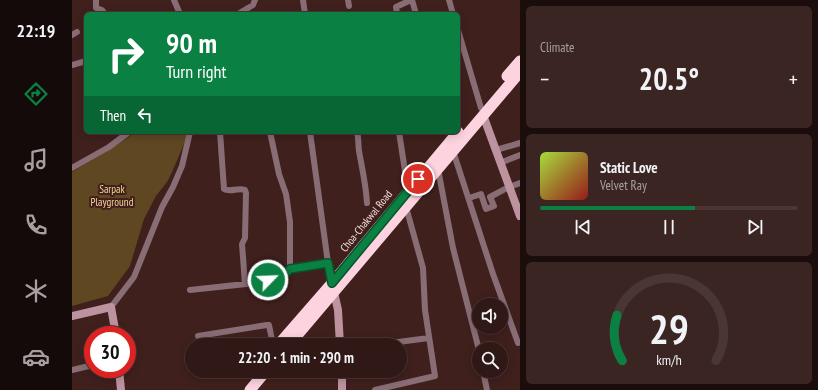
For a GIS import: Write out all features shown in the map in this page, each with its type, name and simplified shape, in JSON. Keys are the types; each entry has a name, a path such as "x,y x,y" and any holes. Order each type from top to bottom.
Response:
{"highway":[{"name":"Choa-Chakwal Road","path":"460,129 482,111 520,61"},
{"path":"294,338 333,288 406,207 453,151 482,111 520,72"},
{"name":"Choa-Chakwal Road","path":"285,338 333,288 454,134"},
{"path":"240,390 250,378"},
{"path":"250,390 260,378"}],"street":[{"path":"96,0 96,8 104,12"},
{"path":"174,0 179,12"},
{"path":"241,12 253,5 255,0"},
{"path":"303,0 304,12"},
{"path":"397,12 396,7 412,0 415,12"},
{"path":"449,0 452,12"},
{"path":"460,37 482,111 519,211"},
{"path":"72,65 84,62"},
{"path":"72,168 109,146 125,134"},
{"path":"72,316 111,306 134,277 162,206 173,187 182,166 190,134"},
{"path":"220,134 224,189 226,191 242,189 245,190 246,193 245,238 242,244 245,284"},
{"path":"270,134 279,174 286,194 290,222 290,269"},
{"path":"310,134 328,263 338,310 340,338"},
{"path":"357,134 358,148 366,186 367,203"},
{"path":"399,134 405,171 410,189"},
{"path":"496,150 520,143"},
{"path":"453,151 493,274 518,343 520,342"},
{"path":"500,163 520,156"},
{"path":"438,169 453,248 477,342"},
{"path":"469,198 482,194 486,209 494,206 490,197 520,183"},
{"path":"375,390 434,376 425,310 423,268 406,207"},
{"path":"190,290 266,281 273,273 287,272 290,269 328,263"},
{"path":"111,306 114,326"},
{"path":"198,336 269,325 272,338"},
{"path":"407,341 429,338"},
{"path":"72,370 84,367"},
{"path":"119,378 120,390"},
{"path":"342,378 342,390"},
{"path":"484,378 487,390"}],"green space":[{"name":"Sarpak Playground","path":"133,134 187,134 186,139 167,182 156,196 144,219 130,266 108,296 72,306 72,172"}],"route":[{"path":"268,280 270,275 273,273 287,272 290,269 328,263 332,283 418,179"}]}
